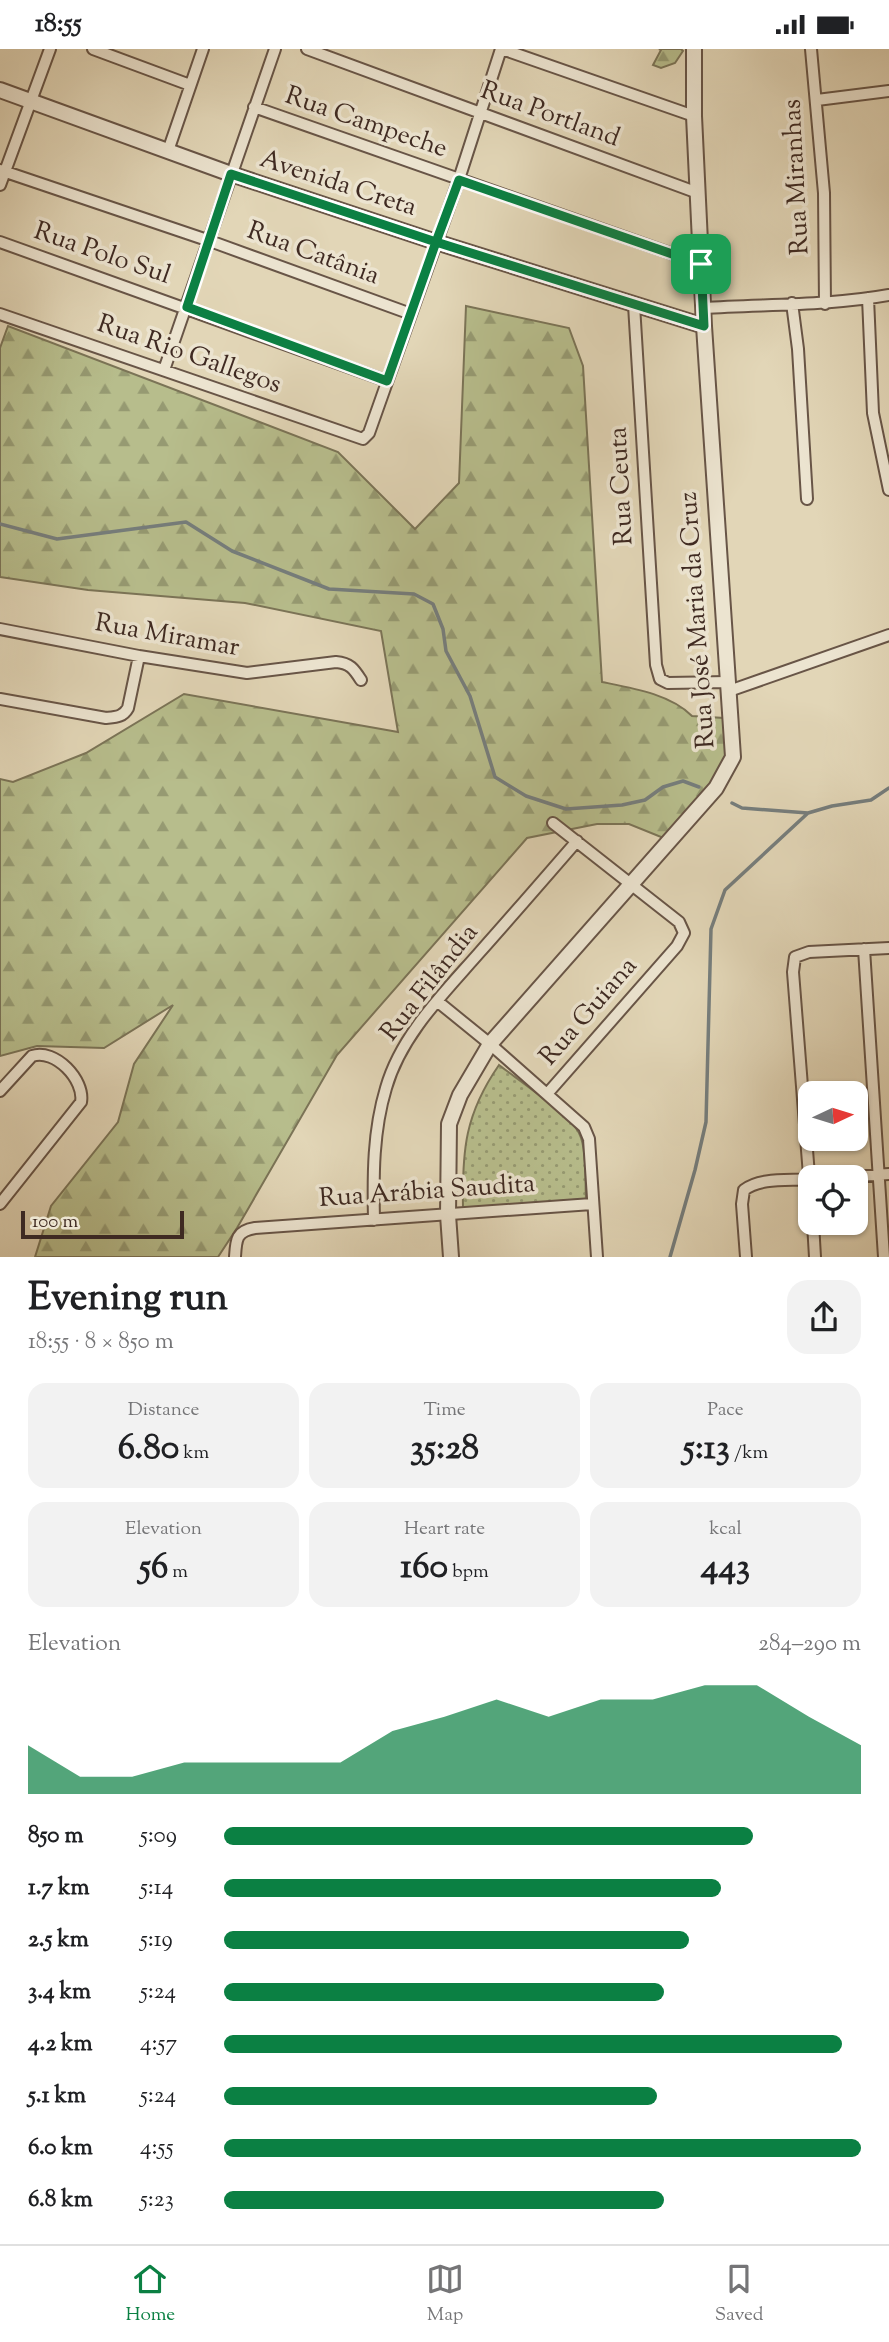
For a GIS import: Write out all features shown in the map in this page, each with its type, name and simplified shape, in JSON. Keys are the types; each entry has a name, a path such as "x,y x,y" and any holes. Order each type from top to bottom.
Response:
{"street":[{"path":"0,185 2,171 50,49"},
{"path":"93,49 190,85"},
{"path":"168,151 203,49"},
{"path":"164,370 275,49"},
{"name":"Rua Portland","path":"307,49 698,193"},
{"path":"387,381 459,180 502,49 694,116"},
{"name":"Rua José Maria da Cruz","path":"451,1257 448,1215 449,1124 460,1095 490,1044 716,788 729,767 733,746 704,326 694,116 694,49"},
{"name":"Rua Miranhas","path":"811,49 824,193 825,304"},
{"name":"Avenida Creta","path":"0,90 231,174 704,326"},
{"path":"817,100 889,91"},
{"name":"Rua Campeche","path":"254,107 701,264"},
{"name":"Rua Catânia","path":"2,171 210,241 411,314"},
{"name":"Rua Polo Sul","path":"0,242 387,381"},
{"path":"703,308 825,304 889,295"},
{"path":"868,298 873,413 888,490"},
{"path":"792,303 798,349 807,499"},
{"name":"Rua Ceuta","path":"634,305 656,665 660,679 668,683 729,686"},
{"name":"Rua Rio Gallegos","path":"0,314 363,439 369,433 387,381"},
{"name":"Rua Miramar","path":"0,629 139,656 247,673 346,663 352,666 362,680"},
{"path":"729,686 889,635"},
{"path":"0,699 106,718 118,717 125,714 128,708 139,656"},
{"path":"554,823 633,884"},
{"name":"Rua Filândia","path":"374,1220 373,1168 377,1129 386,1086 412,1035 437,1001 577,841"},
{"name":"Rua Guiana","path":"547,1094 677,946 684,933 684,928 633,884"},
{"path":"809,1165 795,957 800,954 889,948"},
{"path":"863,950 884,1174 884,1257"},
{"path":"437,1001 584,1127 589,1139 597,1257"},
{"path":"0,1091 32,1056 38,1054 56,1059 81,1086 81,1102 0,1204"},
{"path":"746,1257 742,1205 744,1190 751,1185 798,1180"},
{"name":"Rua Arábia Saudita","path":"235,1257 236,1238 241,1232 266,1226 592,1204"},
{"path":"814,1235 815,1257"}],"green space":[{"path":"659,49 683,51 675,63 661,68 653,65 661,50"},
{"path":"466,306 569,328 583,366 602,682 662,697 692,716 724,718 728,752 724,767 666,839 629,824 597,824 527,838 337,1055 218,1257 35,1257 51,1206 118,1122 134,1064 173,1005 104,1048 37,1046 0,1056 0,779 13,782 86,753 184,694 398,732 381,631 245,603 88,590 0,577 0,348 8,326 338,452 415,529 459,483"},
{"path":"499,1065 574,1125 582,1139 586,1199 463,1208 463,1168 472,1116"}],"waterway":[{"path":"0,524 57,539 186,522 232,551 329,589 414,594 433,604 443,629 446,651 470,696 495,777 526,796 566,809 622,805 645,800 663,787 683,781 699,787"},
{"path":"732,803 742,808 808,813 871,800 889,788"},
{"path":"670,1257 706,1122 711,929 725,890 808,813"}],"route":[{"path":"701,264 459,180 436,242 231,174 187,307 387,381 436,242 704,326 701,264"}]}
